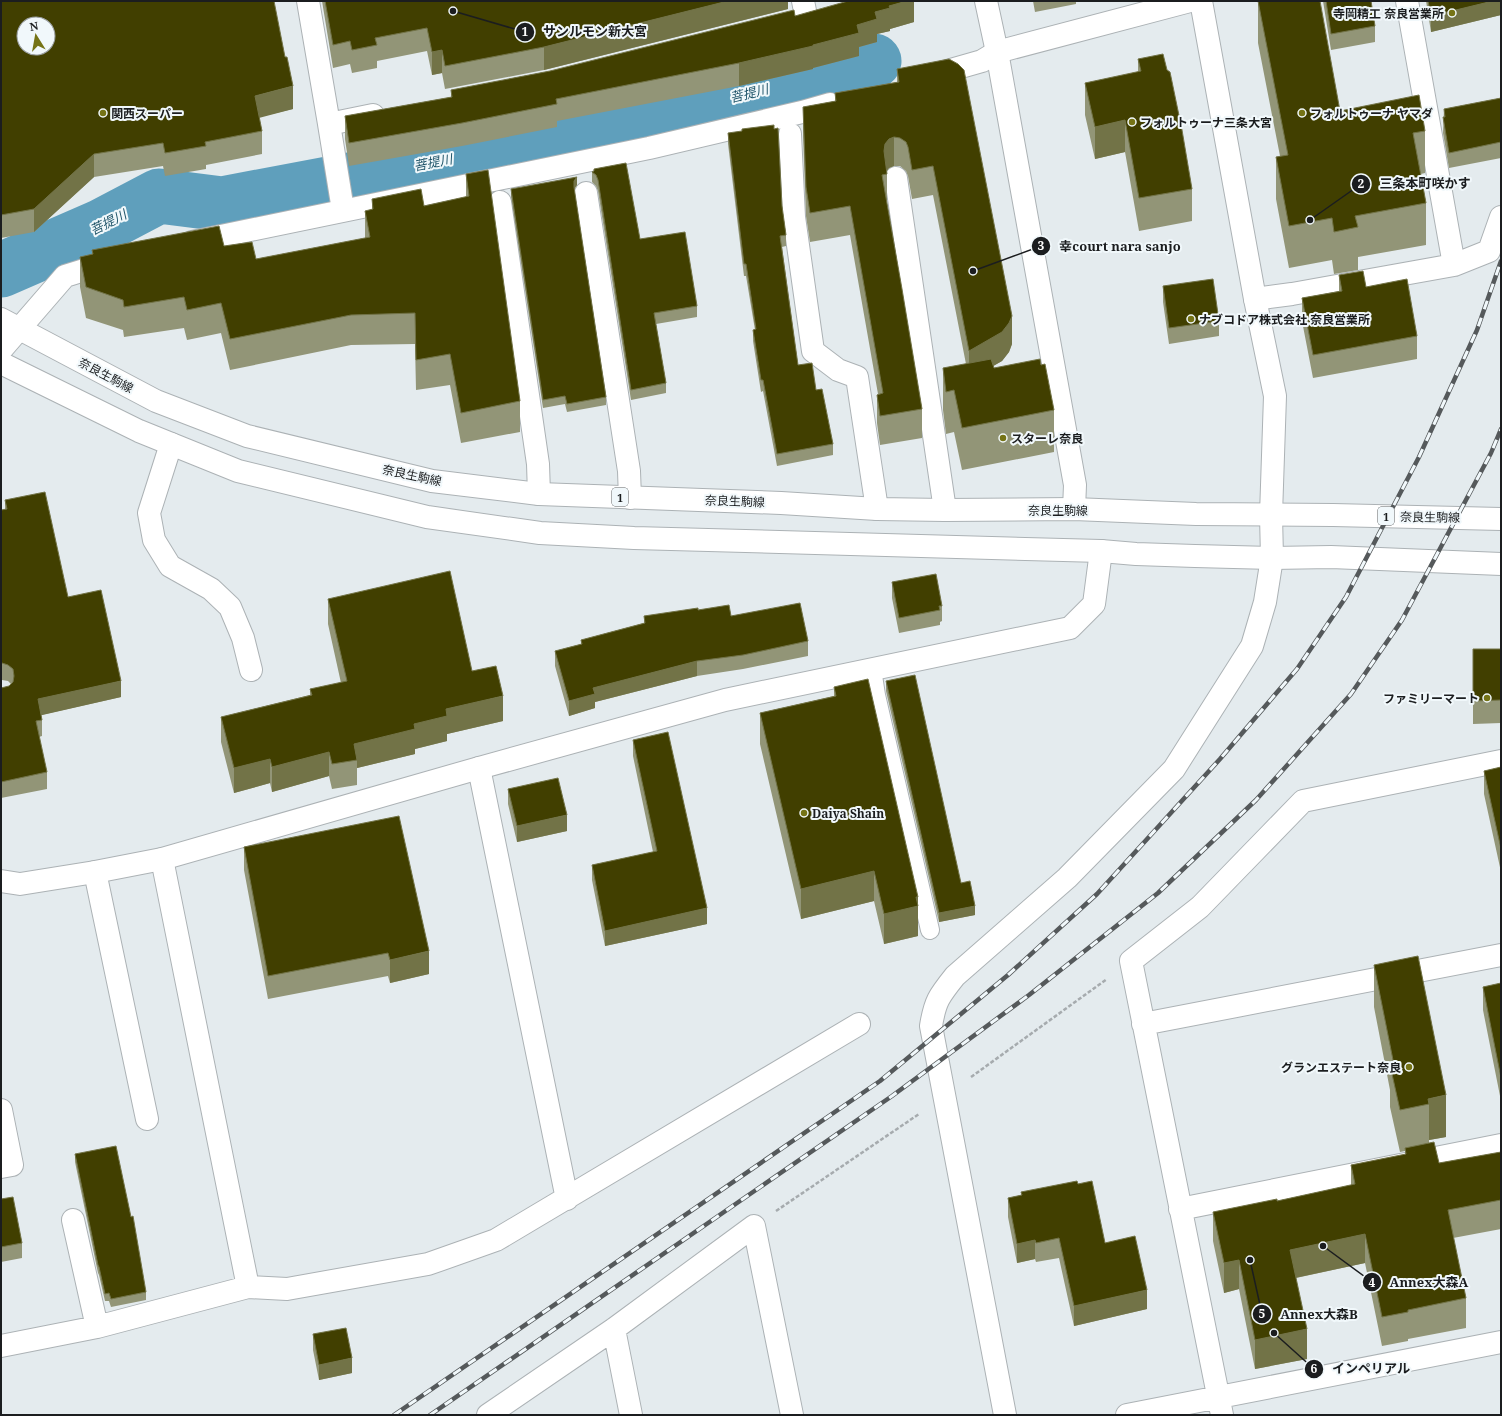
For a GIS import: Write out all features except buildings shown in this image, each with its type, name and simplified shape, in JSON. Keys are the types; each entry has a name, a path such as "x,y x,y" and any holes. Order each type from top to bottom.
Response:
{"street":[{"path":"308,1 330,124 339,190"},
{"path":"986,1 997,52 1075,485 1074,509"},
{"path":"915,80 982,61 997,52 1190,1"},
{"path":"1005,1415 931,1026 934,1008 940,995 955,976 1067,878 1174,769 1252,646 1266,602 1272,558 1271,515 1275,396 1255,299 1201,1"},
{"path":"1407,1 1454,265"},
{"path":"783,22 805,9 828,11"},
{"path":"169,247 339,190 649,148 802,112 847,99"},
{"path":"330,124 392,112"},
{"path":"790,134 794,217 813,351 838,370 857,377 877,509"},
{"path":"896,178 944,510"},
{"path":"586,193 628,463 630,498"},
{"path":"500,202 538,464 539,494"},
{"path":"1255,299 1292,294 1454,265 1489,251 1501,217"},
{"path":"1,350 10,324 65,276 131,255"},
{"name":"奈良生駒線","path":"10,324 156,402 247,436 432,481 539,494 781,503 877,509 1074,509 1196,514 1501,519"},
{"path":"1,363 139,431 238,471 427,518 540,533 634,538 1101,551 1136,554 1272,558 1331,557 1501,564"},
{"path":"171,444 149,513 154,540 170,566 211,589 230,608 243,638 251,670"},
{"path":"1,881 20,884 162,859 479,768 725,700 1070,628 1094,604 1101,551"},
{"path":"1220,1406 1131,961 1200,907 1303,802 1501,761"},
{"path":"479,768 567,1199"},
{"path":"162,859 248,1287"},
{"path":"95,872 147,1119"},
{"path":"1143,1024 1501,955"},
{"path":"1,1346 97,1327 248,1287 287,1289 428,1264 496,1240 859,1024"},
{"path":"1,1110 12,1165 1,1167"},
{"path":"1180,1209 1501,1145"},
{"path":"73,1220 97,1327"},
{"path":"488,1415 614,1329 754,1226 792,1415"},
{"path":"614,1329 631,1415"},
{"path":"1127,1415 1220,1406 1501,1342"}],"lane":[{"path":"872,669 878,703 930,930"}],"path":[{"path":"971,1077 1131,961"},
{"path":"754,1226 919,1114"}],"waterway":[{"name":"菩提川","path":"1,270 100,227 159,196 222,204 413,168 640,122 874,61"}],"railway":[{"path":"394,1415 880,1081 1008,975 1097,894 1220,759 1297,669 1346,597 1419,457 1477,330 1501,261"},
{"path":"430,1415 892,1096 1029,995 1158,893 1256,800 1351,694 1402,620 1491,453 1501,429"}],"place":[{"name":"サンルモン新大宮","path":"453,11"},
{"name":"寺岡精工 奈良営業所","path":"1452,13"},
{"name":"関西スーパー","path":"103,113"},
{"name":"フォルトゥーナ ヤマダ","path":"1302,113"},
{"name":"フォルトゥーナ三条大宮","path":"1132,122"},
{"name":"三条本町咲かす","path":"1310,220"},
{"name":"幸court nara sanjo","path":"973,271"},
{"name":"ナブコドア株式会社 奈良営業所","path":"1191,319"},
{"name":"スターレ奈良","path":"1003,438"},
{"name":"ファミリーマート","path":"1487,698"},
{"name":"Daiya Shain","path":"804,813"},
{"name":"グランエステート奈良","path":"1409,1067"},
{"name":"Annex大森A","path":"1323,1246"},
{"name":"Annex大森B","path":"1250,1260"},
{"name":"インペリアル","path":"1274,1333"}]}
